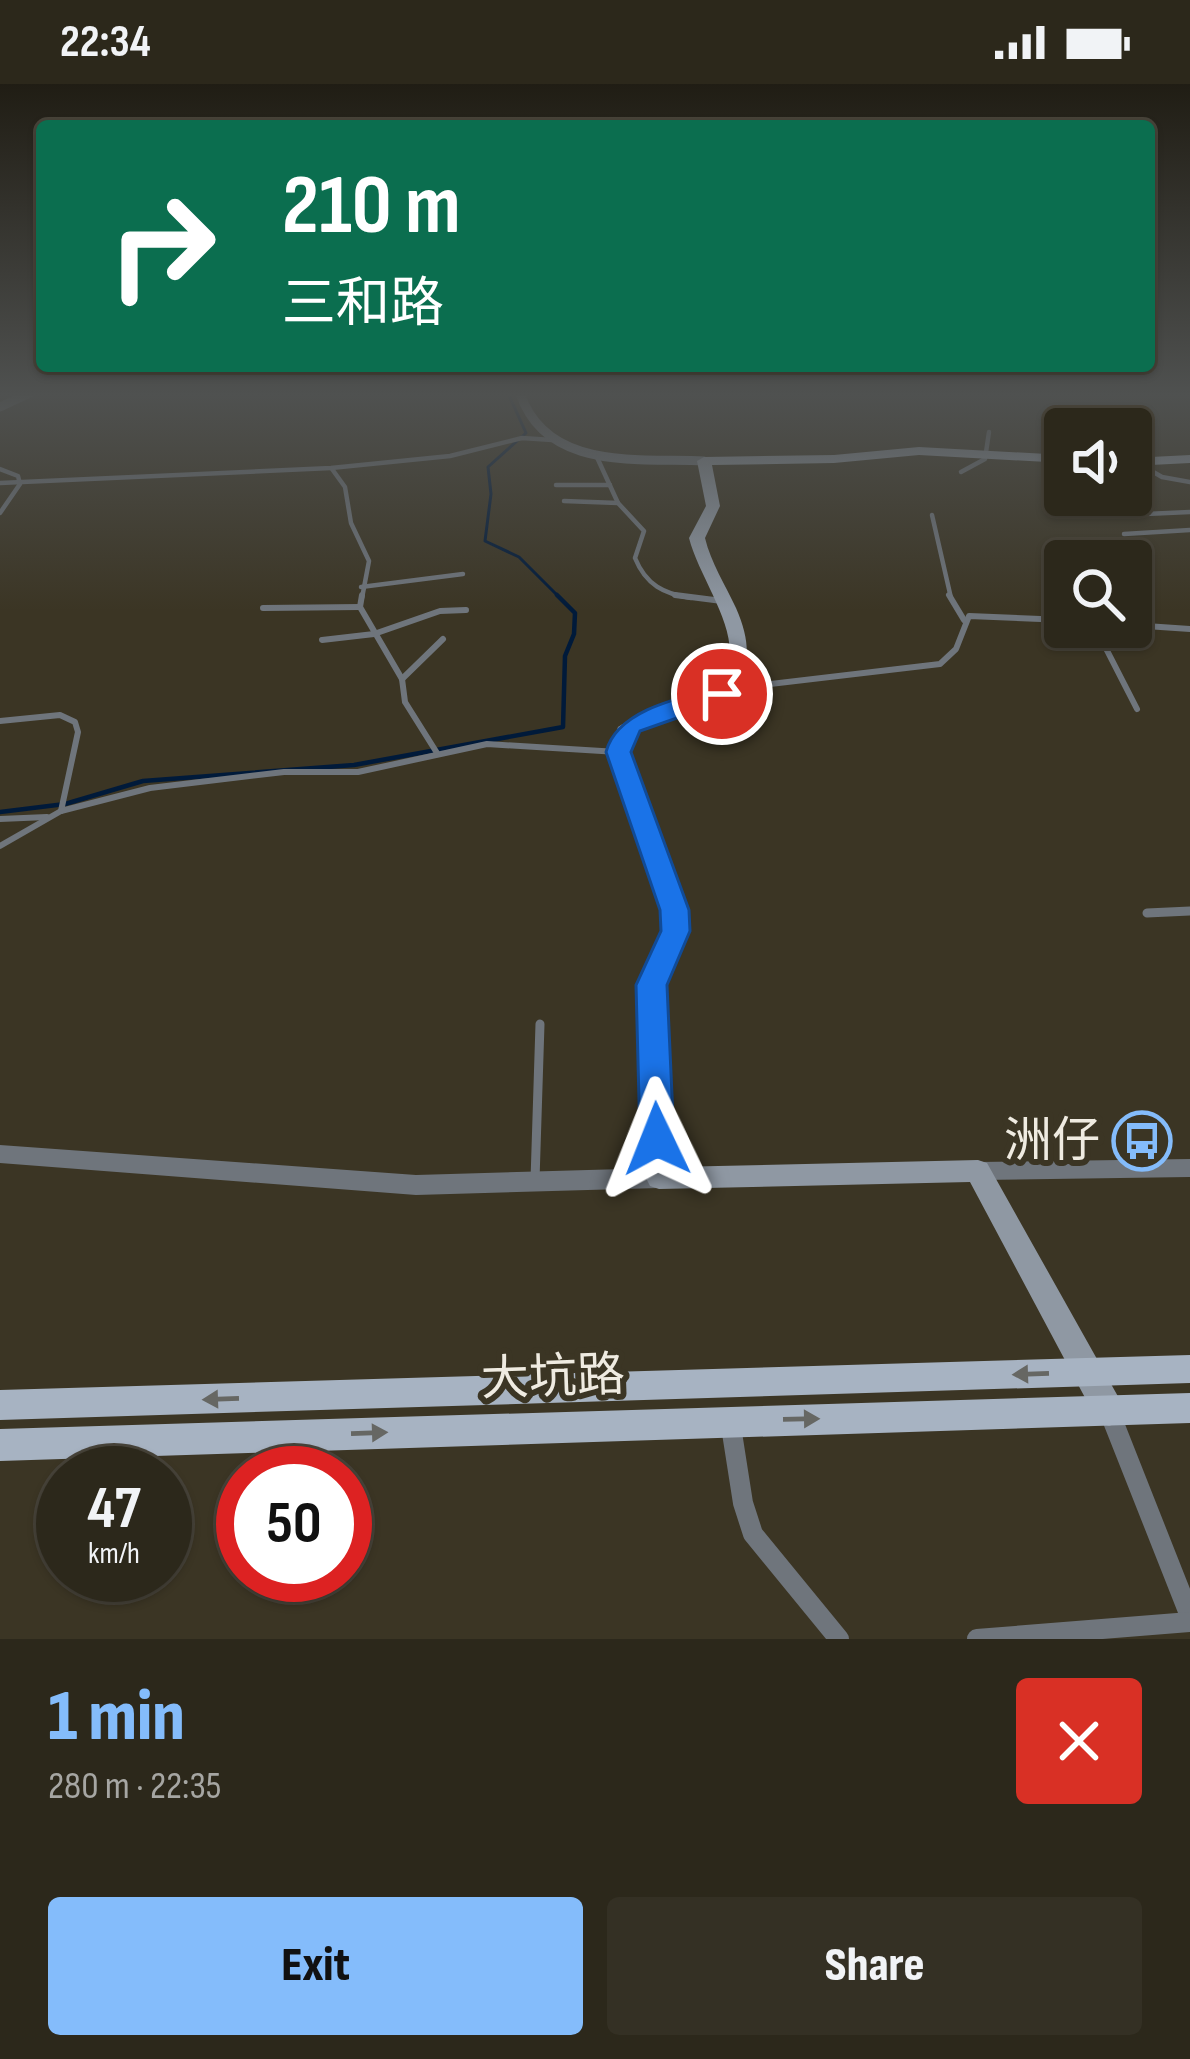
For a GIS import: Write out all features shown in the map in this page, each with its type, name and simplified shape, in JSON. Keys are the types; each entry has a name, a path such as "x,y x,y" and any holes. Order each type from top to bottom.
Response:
{"main road":[{"path":"705,466 713,506 697,538 737,642 737,677 729,689 700,704 632,726 622,737 619,752 674,910 676,931 652,985 658,1178 978,1171 1109,1411"},
{"name":"大坑路","path":"0,1405 1190,1369"},
{"name":"大坑路","path":"0,1445 1190,1408"}],"street":[{"path":"0,1154 416,1185 658,1178"},
{"path":"978,1171 1190,1168"},
{"path":"977,1639 1052,1636 1086,1627 1190,1619 1109,1411"},
{"path":"730,1420 748,1518 760,1545 820,1607 839,1639"}],"lane":[{"path":"0,486 356,466"},
{"path":"601,466 618,502 644,531 635,558 648,582 676,596 723,602"},
{"path":"961,472 979,466"},
{"path":"332,468 345,487 351,523 369,561 360,607 402,679 405,702 437,754"},
{"path":"0,470 18,476 20,484 0,513"},
{"path":"1152,472 1190,482"},
{"path":"556,485 610,485"},
{"path":"564,501 618,502"},
{"path":"1152,512 1190,512"},
{"path":"729,689 940,664 956,650 964,620 947,591 932,514"},
{"path":"1124,534 1190,530"},
{"path":"361,587 463,574"},
{"path":"263,608 360,607"},
{"path":"322,640 374,634 434,612 466,610"},
{"path":"964,620 979,614 1044,619"},
{"path":"1152,626 1190,628"},
{"path":"402,679 442,639"},
{"path":"1106,648 1136,709"},
{"path":"0,721 60,715 75,722 78,732 61,812"},
{"path":"0,846 61,812 150,788 284,772 358,772 487,744 619,752"},
{"path":"0,818 49,817"},
{"path":"1147,914 1190,911"},
{"path":"535,1181 540,1024"}],"waterway":[{"path":"0,812 65,804 143,781 354,765 563,727 565,656 574,634 575,613 519,557 485,541 490,466"}],"place":[{"name":"洲仔","path":"1142,1141"}],"route":[{"path":"657,1139 652,985 676,931 674,910 619,752 622,737 632,726 722,694"}]}
